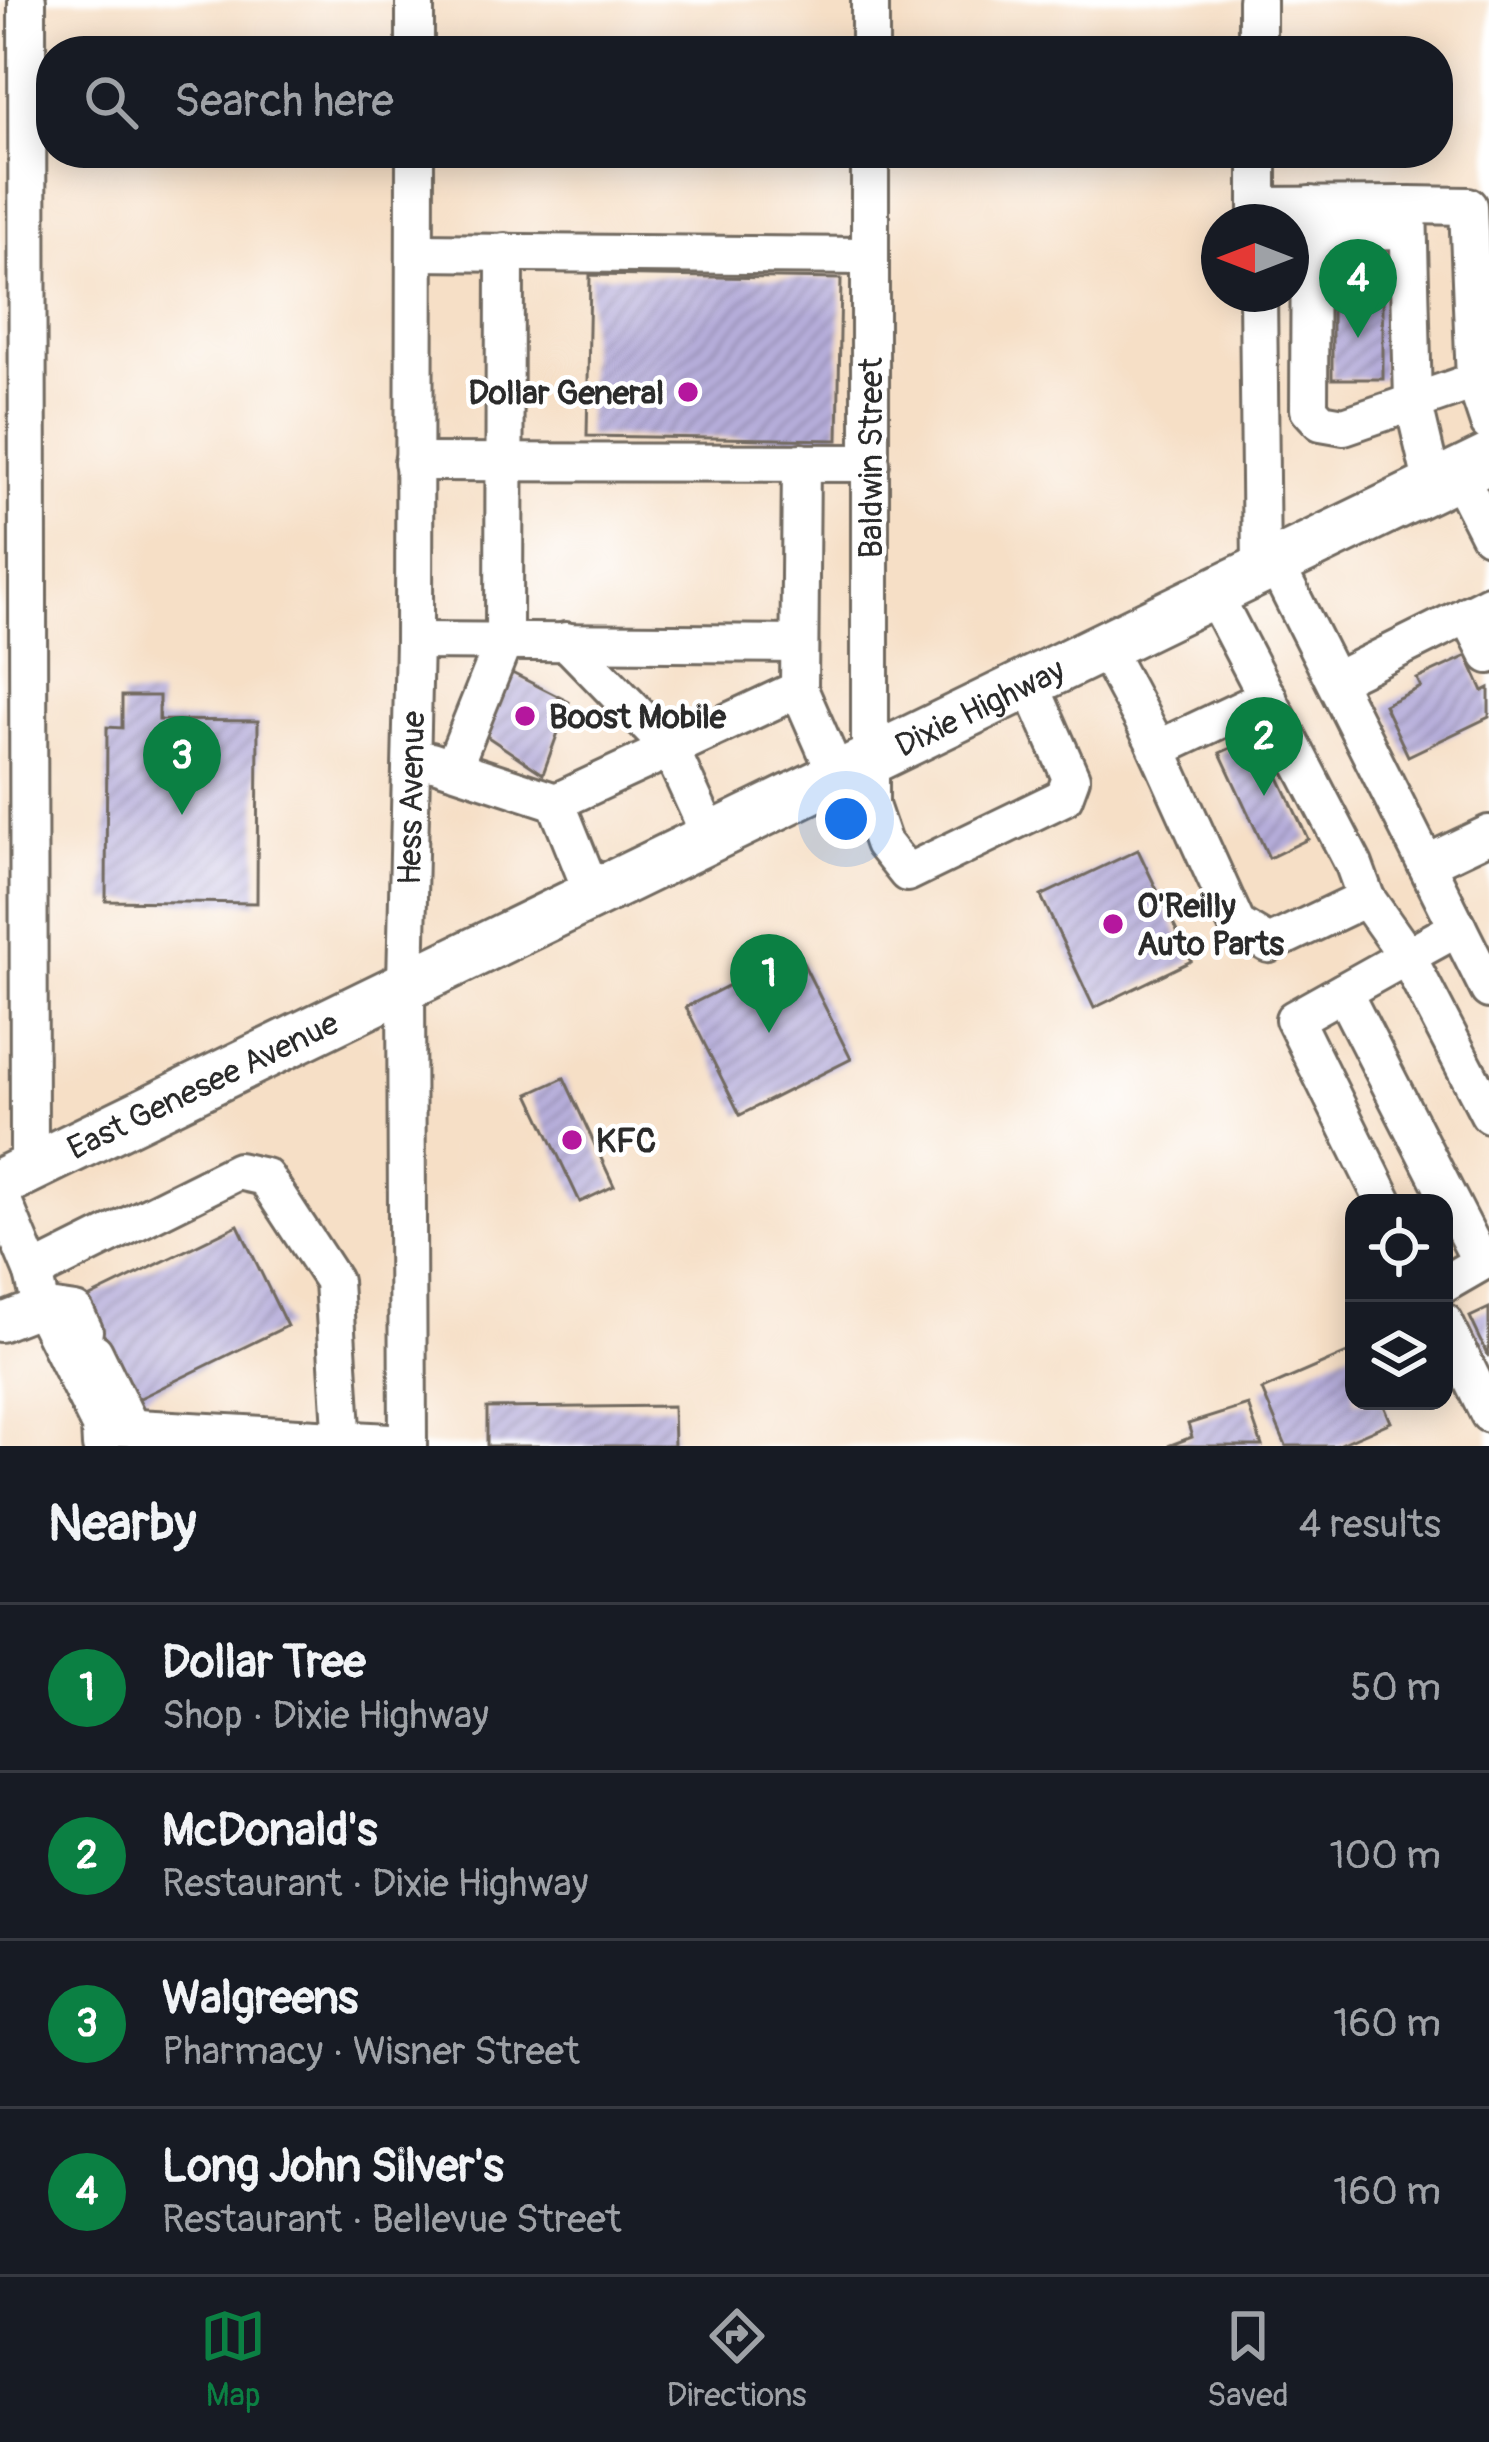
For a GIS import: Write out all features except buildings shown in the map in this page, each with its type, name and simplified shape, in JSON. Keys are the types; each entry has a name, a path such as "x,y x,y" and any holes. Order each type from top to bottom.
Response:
{"main road":[{"name":"Dixie Highway","path":"406,982 854,771 1460,473"},
{"name":"East Genesee Avenue","path":"10,1182 406,982"}],"street":[{"path":"27,0 10,1182 37,1290 110,1433"},
{"path":"415,0 415,36"},
{"path":"870,0 870,36"},
{"path":"1257,0 1257,36"},
{"name":"Hess Avenue","path":"408,1444 406,982 414,641 416,168"},
{"name":"Baldwin Street","path":"854,771 872,463 870,168"},
{"path":"1258,168 1258,204"},
{"path":"1408,218 1310,206 1309,409 1321,422 1344,426 1475,381"},
{"path":"1321,422 1322,253 1330,237 1468,206 1475,381 1489,423"},
{"path":"1408,218 1412,401 1460,473 1489,536"},
{"path":"416,252 869,256"},
{"path":"453,768 504,641 505,252"},
{"path":"1259,312 1268,566 1336,680 1489,990"},
{"path":"413,462 872,463"},
{"path":"801,462 799,689 854,771 883,843 907,873 1064,797 1071,778 1030,684"},
{"path":"1214,593 1354,865 1366,898 1407,956 1489,1114"},
{"path":"1336,680 1479,609 1489,656"},
{"path":"414,641 799,644"},
{"path":"566,641 670,748 711,838"},
{"path":"1104,647 1158,749 1237,925 1269,944 1366,898"},
{"path":"412,754 556,802 799,689"},
{"path":"1158,749 1268,697"},
{"path":"556,802 593,894"},
{"path":"1426,864 1488,839"},
{"path":"1381,1194 1294,1019 1457,928"},
{"path":"1343,992 1485,1260 1453,1280"},
{"path":"0,1323 37,1290 238,1171 266,1177 333,1281 343,1442"},
{"path":"37,1290 75,1312 89,1342 110,1433"},
{"path":"1453,1340 1489,1414"},
{"path":"110,1433 408,1444"}],"place":[{"name":"Long John Silver's","path":"1358,338"},
{"name":"Dollar General","path":"688,392"},
{"name":"Boost Mobile","path":"525,716"},
{"name":"McDonald's","path":"1264,796"},
{"name":"Walgreens","path":"182,815"},
{"name":"O'Reilly Auto Parts","path":"1113,924"},
{"name":"Dollar Tree","path":"769,1033"},
{"name":"KFC","path":"572,1140"}]}
